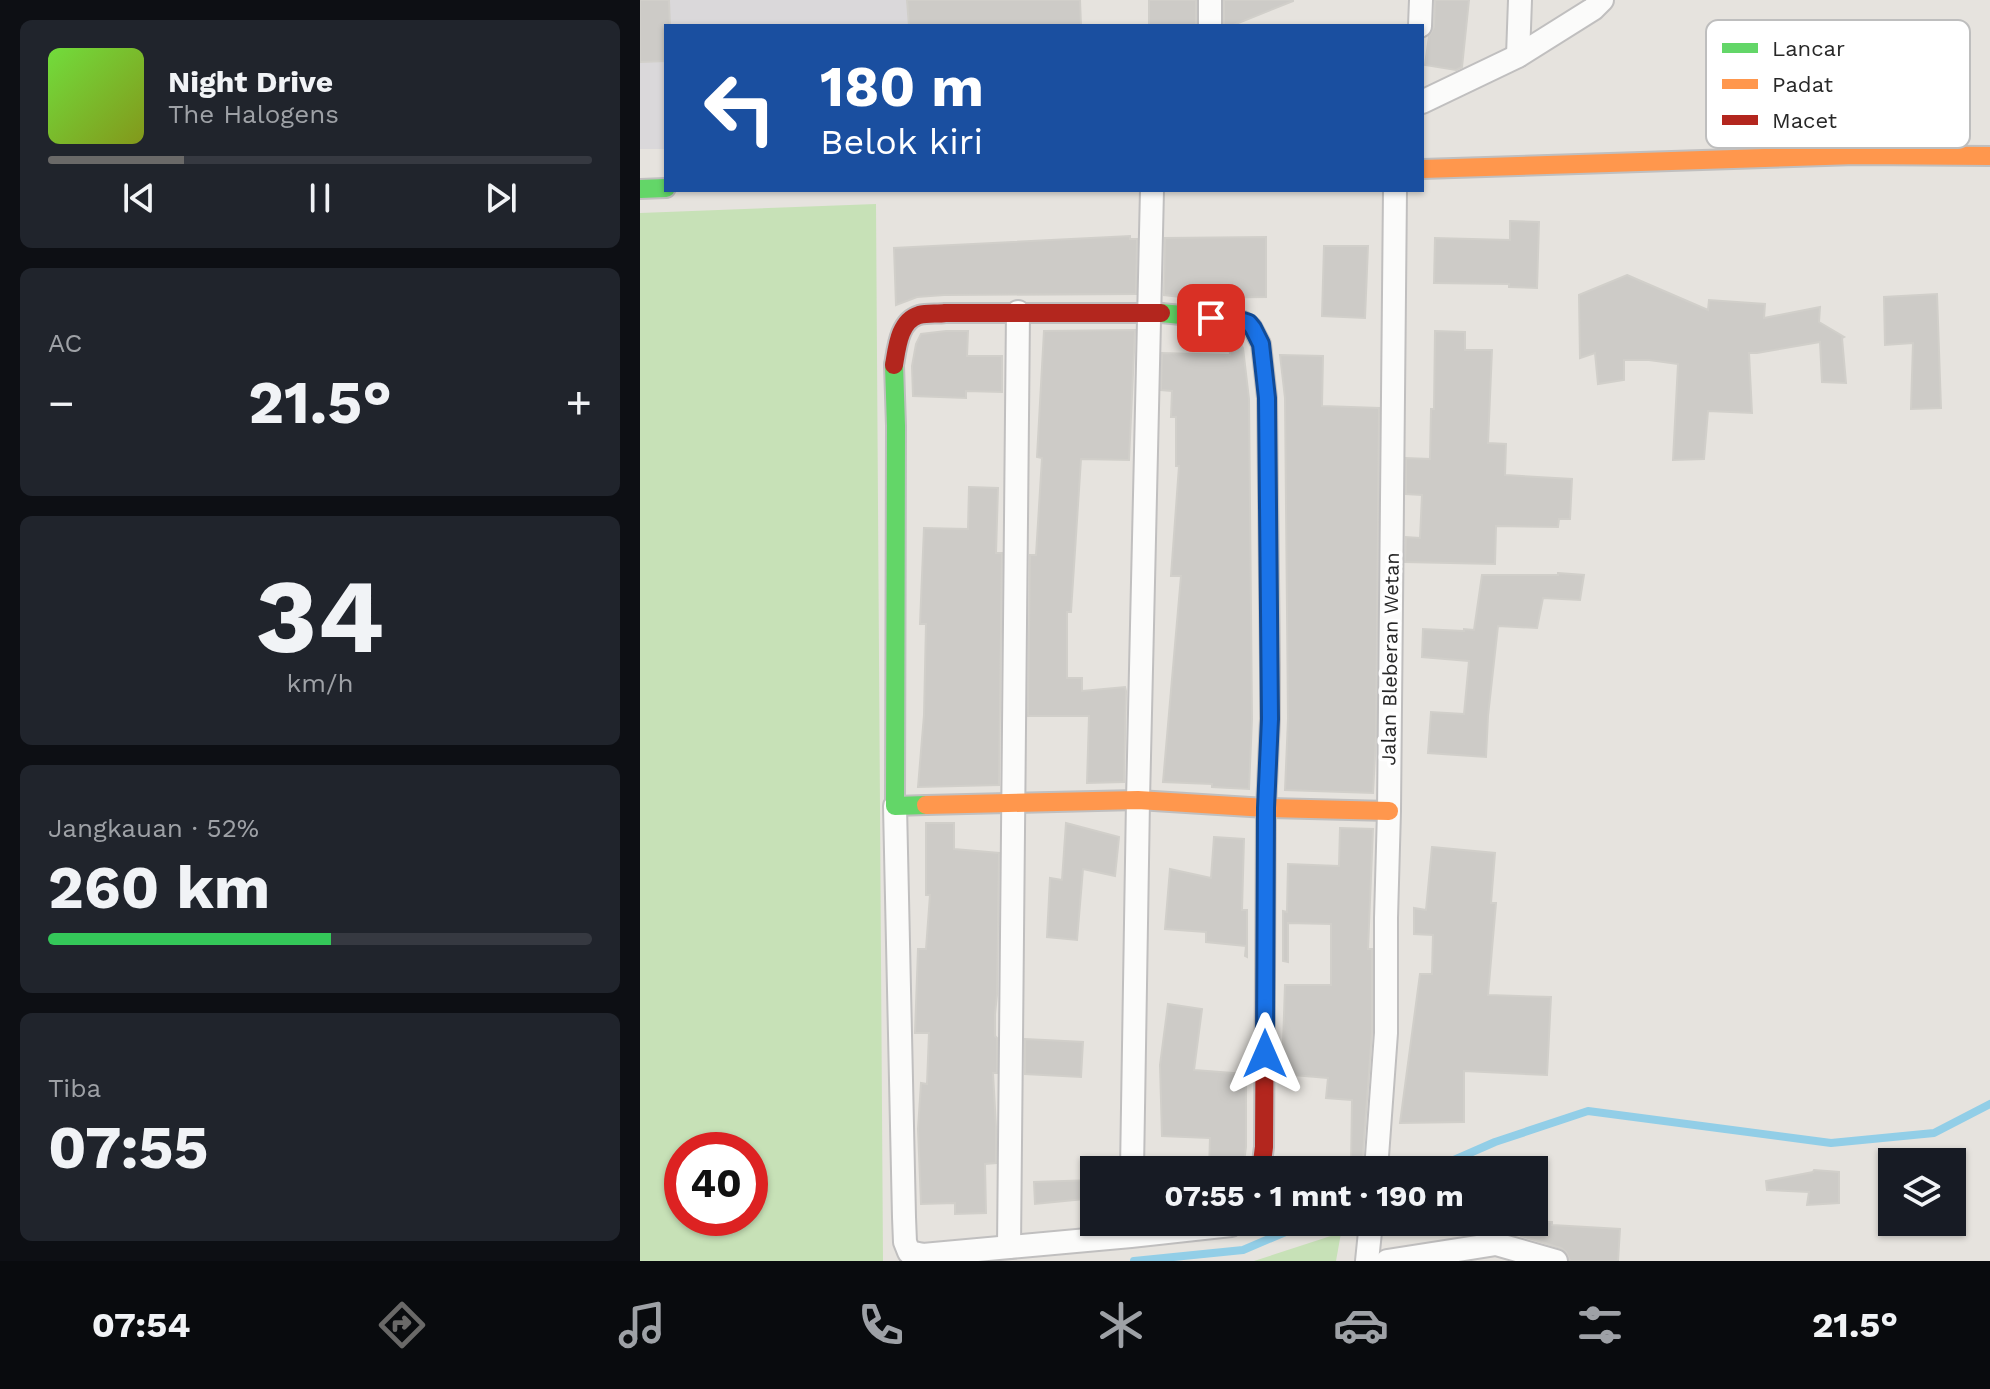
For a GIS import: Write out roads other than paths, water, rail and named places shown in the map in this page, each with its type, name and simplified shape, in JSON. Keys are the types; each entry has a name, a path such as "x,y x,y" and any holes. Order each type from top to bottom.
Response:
{"main road":[{"path":"1424,169 1856,155 1990,156"},
{"path":"640,189 664,188"},
{"path":"1263,1156 1266,808 1270,719 1267,414 1261,344 1249,323 1243,321 1148,312 945,313 919,315 907,321 899,339 894,365 895,806 1138,800 1266,808 1389,811"}],"street":[{"path":"1210,0 1210,24"},
{"path":"1420,24 1421,0"},
{"path":"1518,56 1520,0"},
{"path":"1424,101 1518,56 1593,9 1602,0"},
{"path":"1132,1156 1152,192"},
{"name":"Jalan Bleberan Wetan","path":"1378,1156 1386,1033 1395,192"},
{"path":"1009,1247 1018,312"},
{"path":"895,806 905,1242 909,1252 923,1255 1084,1236"},
{"path":"1387,1261 1496,1244 1556,1261"}],"waterway":[{"path":"1463,1156 1588,1111 1831,1143 1934,1133 1990,1104"},
{"path":"1134,1261 1243,1250 1276,1236"}]}
